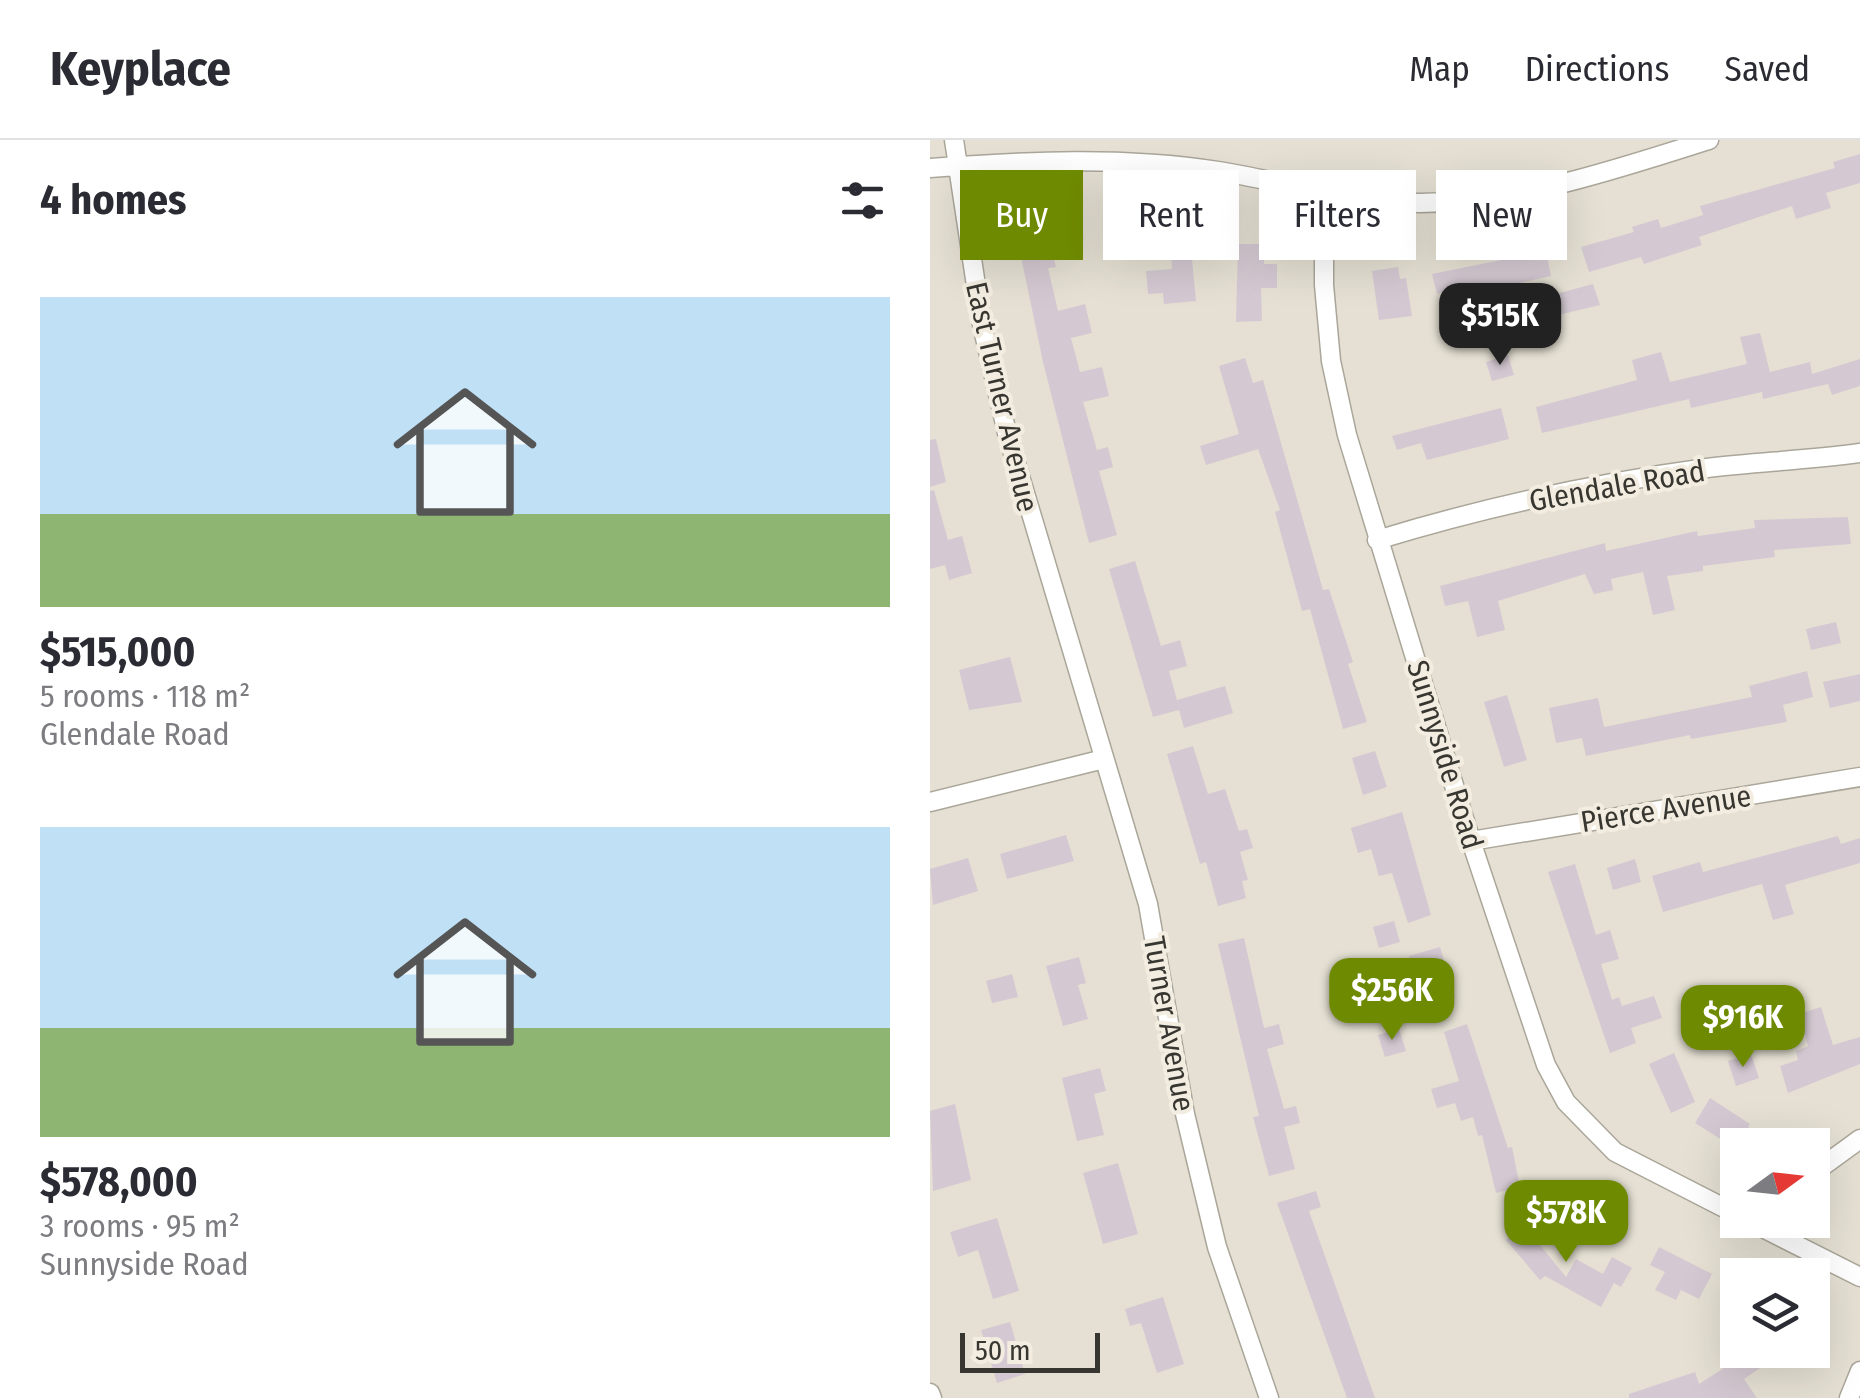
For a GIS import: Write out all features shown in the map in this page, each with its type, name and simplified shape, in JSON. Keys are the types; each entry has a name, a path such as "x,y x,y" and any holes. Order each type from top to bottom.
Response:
{"street":[{"name":"East Turner Avenue","path":"954,140 982,325 1002,415 1070,649"},
{"path":"1416,203 1484,200 1551,189 1709,140"},
{"path":"930,168 1138,162 1219,171 1259,180"},
{"name":"Sunnyside Road","path":"1324,260 1331,361 1378,540 1471,840 1546,1064 1566,1102 1615,1152 1720,1206"},
{"name":"Glendale Road","path":"1378,540 1484,509 1599,486 1704,469 1860,453"},
{"name":"Turner Avenue","path":"1070,649 1148,904 1184,1114 1217,1247 1269,1398"},
{"path":"930,802 1104,759"},
{"name":"Pierce Avenue","path":"1471,840 1860,777"},
{"path":"1830,1161 1860,1139"},
{"path":"1787,1238 1860,1278"},
{"path":"1849,1398 1860,1371"}],"building":[{"path":"1860,154 1860,183 1826,193 1831,208 1796,219 1792,206 1699,237 1702,245 1644,264 1641,257 1589,272 1581,247 1634,232 1632,227 1658,219 1661,228 1703,215 1700,206 1835,168 1833,162"},
{"path":"1239,244 1259,244 1259,260 1277,264 1277,288 1261,288 1262,321 1236,322"},
{"path":"1022,260 1054,260 1056,267 1048,268 1058,311 1085,304 1092,333 1071,338 1080,372 1102,367 1109,396 1083,402 1097,450 1108,447 1113,467 1099,471 1117,535 1089,543"},
{"path":"1172,260 1192,260 1196,301 1164,304 1163,293 1148,294 1146,271 1172,269"},
{"path":"1501,260 1548,260 1551,276 1493,289 1483,295 1485,307 1465,311 1462,299 1455,300 1452,290 1437,294 1432,274"},
{"path":"1398,267 1400,279 1406,278 1412,316 1379,320 1372,271"},
{"path":"1593,284 1600,305 1550,317 1545,297"},
{"path":"1760,333 1770,372 1810,362 1812,374 1860,359 1860,386 1832,395 1828,384 1763,399 1762,392 1691,408 1689,399 1542,433 1536,407 1637,380 1632,360 1661,352 1670,382 1747,364 1740,337"},
{"path":"1508,355 1514,375 1492,381 1486,362"},
{"path":"1245,358 1253,383 1263,380 1323,590 1329,589 1353,662 1348,664 1367,722 1343,729 1310,609 1302,611 1275,512 1280,510 1258,449 1206,465 1200,446 1239,434 1219,366"},
{"path":"1501,408 1509,439 1427,460 1421,443 1397,450 1392,436"},
{"path":"936,439 946,482 930,487 930,440"},
{"path":"934,490 948,540 962,536 972,573 949,580 945,565 930,569 930,491"},
{"path":"1848,517 1851,544 1774,550 1775,557 1703,566 1703,571 1667,576 1675,610 1653,615 1643,572 1611,579 1613,590 1594,594 1585,574 1498,601 1505,630 1477,637 1468,601 1445,606 1440,586 1605,543 1606,551 1697,531 1698,536 1755,528 1754,520"},
{"path":"1135,561 1161,646 1180,640 1187,666 1169,671 1177,700 1225,686 1233,713 1184,728 1179,710 1153,717 1109,569"},
{"path":"1836,622 1841,643 1811,650 1806,629"},
{"path":"1010,657 1022,702 969,710 959,670"},
{"path":"1807,671 1813,697 1783,705 1787,722 1691,739 1690,735 1586,756 1582,738 1556,743 1549,708 1598,698 1604,727 1752,697 1749,686"},
{"path":"1860,674 1860,701 1830,708 1823,682"},
{"path":"1507,695 1527,760 1504,767 1484,702"},
{"path":"1193,746 1208,794 1225,789 1239,831 1247,829 1253,848 1240,852 1248,880 1242,881 1246,898 1218,906 1206,862 1200,864 1167,754"},
{"path":"1375,751 1387,787 1363,795 1352,758"},
{"path":"1402,812 1431,915 1408,923 1392,873 1379,876 1371,849 1358,853 1351,828"},
{"path":"1066,835 1074,861 1007,879 1000,854"},
{"path":"1838,836 1841,844 1860,838 1860,863 1785,885 1794,914 1773,920 1762,884 1663,912 1652,876 1700,862 1703,872"},
{"path":"968,858 978,891 933,905 930,869"},
{"path":"1635,859 1641,882 1613,890 1607,868"},
{"path":"1575,864 1596,935 1610,930 1619,959 1601,964 1612,1000 1619,997 1622,1006 1654,996 1662,1018 1631,1028 1636,1043 1610,1053 1548,872"},
{"path":"1394,921 1400,942 1379,948 1373,927"},
{"path":"1244,938 1264,1028 1279,1024 1284,1044 1267,1049 1284,1109 1296,1106 1300,1123 1284,1127 1295,1169 1269,1176 1253,1117 1259,1116 1218,944"},
{"path":"1440,947 1455,998 1423,1007 1409,956"},
{"path":"1079,957 1086,983 1078,985 1088,1019 1063,1026 1046,966"},
{"path":"1012,974 1018,997 992,1003 986,981"},
{"path":"1821,1007 1833,1045 1860,1037 1860,1064 1788,1093 1780,1066 1798,1060 1796,1051 1808,1046 1799,1014"},
{"path":"1467,1024 1508,1148 1512,1147 1520,1187 1496,1193 1482,1135 1478,1136 1473,1117 1461,1121 1455,1103 1437,1108 1431,1089 1459,1081 1444,1032"},
{"path":"1399,1029 1406,1051 1385,1057 1378,1035"},
{"path":"1674,1053 1695,1102 1671,1113 1649,1064"},
{"path":"1751,1054 1759,1078 1736,1086 1728,1061"},
{"path":"1100,1068 1106,1091 1094,1094 1104,1135 1077,1141 1062,1078"},
{"path":"1710,1098 1750,1124 1750,1128 1720,1128 1720,1139 1695,1123"},
{"path":"955,1104 971,1180 933,1191 930,1111"},
{"path":"1118,1163 1138,1234 1103,1244 1083,1173"},
{"path":"1316,1191 1321,1207 1309,1211 1375,1398 1347,1398 1277,1203"},
{"path":"1535,1215 1551,1234 1539,1244 1566,1277 1576,1259 1603,1274 1612,1257 1632,1268 1621,1287 1614,1283 1601,1307 1545,1276 1540,1280 1506,1240"},
{"path":"997,1218 1019,1291 993,1299 978,1250 958,1257 950,1232"},
{"path":"1659,1247 1712,1274 1699,1299 1681,1290 1676,1300 1655,1290 1665,1272 1650,1265"},
{"path":"1163,1297 1184,1364 1157,1373 1141,1323 1130,1326 1125,1309"},
{"path":"1010,1322 1017,1346 1026,1344 1031,1362 1022,1364 1025,1374 997,1383 981,1330"},
{"path":"1724,1368 1760,1368 1744,1379 1757,1398 1629,1398 1629,1394 1695,1372 1699,1384"}]}
